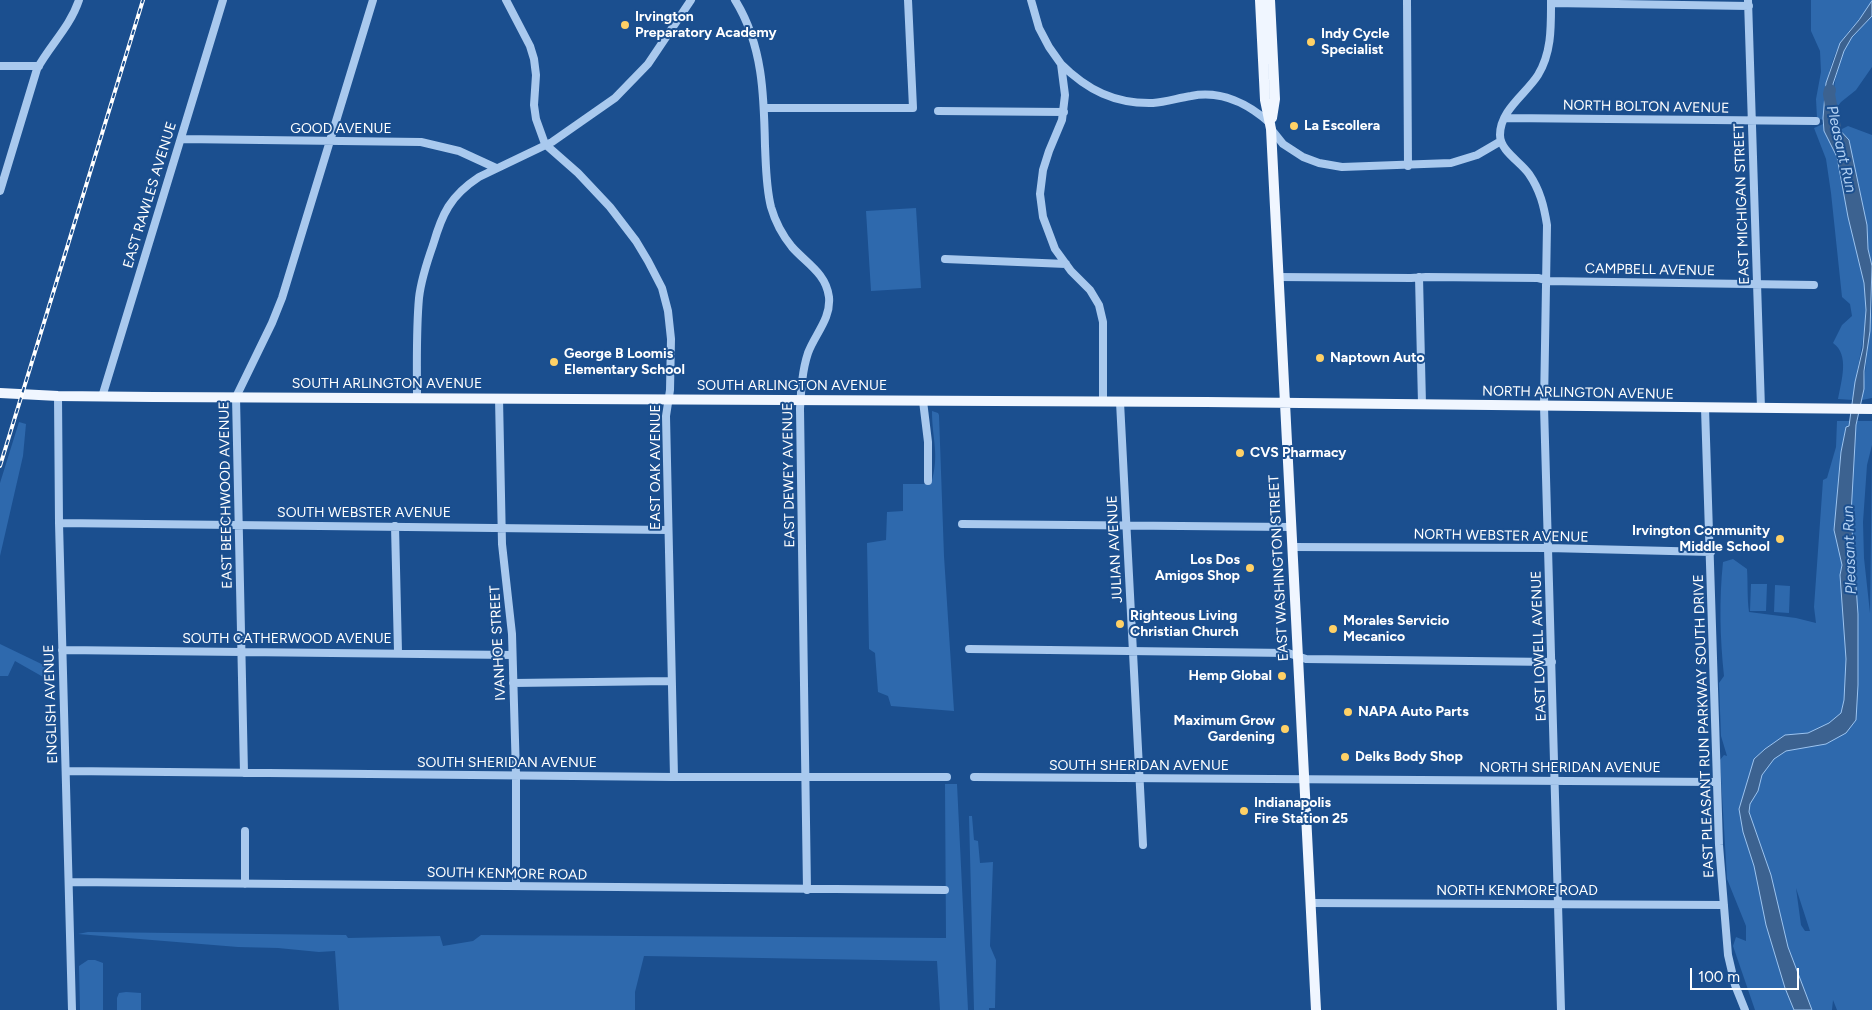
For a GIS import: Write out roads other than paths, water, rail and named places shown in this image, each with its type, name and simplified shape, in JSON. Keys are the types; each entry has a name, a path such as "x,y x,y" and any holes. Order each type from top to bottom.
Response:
{"main road":[{"name":"EAST WASHINGTON STREET","path":"1260,0 1265,100 1271,127 1316,1010"},
{"name":"EAST WASHINGTON STREET","path":"1270,0 1275,96 1271,127"},
{"name":"SOUTH ARLINGTON AVENUE","path":"0,393 102,397 1284,403"},
{"name":"NORTH ARLINGTON AVENUE","path":"1284,403 1869,409"}],"street":[{"path":"0,191 33,80 48,51 66,28 79,0"},
{"name":"EAST RAWLES AVENUE","path":"102,397 223,0"},
{"name":"EAST BEECHWOOD AVENUE","path":"244,773 236,397 282,298 373,0"},
{"name":"EAST OAK AVENUE","path":"506,0 530,46 534,59 536,75 534,105 536,119 546,146 578,173 610,206 636,241 659,282 667,305 670,325 670,390 666,416 674,776"},
{"path":"416,398 419,298 425,270 442,217 449,204 468,184 496,168 546,146 604,106 630,84 658,50 691,0"},
{"name":"EAST DEWEY AVENUE","path":"735,0 747,23 755,45 760,68 764,108 767,186 772,209 788,242 820,274 825,283 828,296 827,316 811,346 806,362 801,400 808,890"},
{"path":"764,108 913,108 908,0"},
{"path":"1031,0 1040,28 1049,47 1061,64 1084,85 1112,97 1132,102 1153,103 1194,95 1218,95 1237,101 1260,115 1271,127 1278,139 1291,150 1319,164 1346,168 1441,164 1461,161 1477,155 1500,140 1500,130 1505,118 1512,106 1538,76 1545,60 1550,37 1551,1 1749,3"},
{"path":"1407,0 1408,166"},
{"name":"EAST MICHIGAN STREET","path":"1749,3 1761,408"},
{"path":"1061,64 1065,95 1064,112 1042,170 1040,194 1043,217 1056,249 1066,264 1090,290 1101,312 1103,322 1103,402"},
{"path":"0,66 39,66"},
{"path":"938,111 1064,112"},
{"name":"NORTH BOLTON AVENUE","path":"1505,118 1816,121"},
{"name":"GOOD AVENUE","path":"180,139 428,143 459,151 496,168"},
{"name":"EAST LOWELL AVENUE","path":"1500,140 1505,148 1530,174 1543,203 1547,232 1544,406 1561,1010"},
{"path":"945,259 1066,264"},
{"name":"CAMPBELL AVENUE","path":"1278,277 1538,278 1546,281 1814,285"},
{"path":"1419,277 1422,404"},
{"name":"ENGLISH AVENUE","path":"58,396 59,523 72,1010"},
{"name":"IVANHOE STREET","path":"499,398 502,527 511,614 516,775 516,886"},
{"path":"923,401 928,442 928,481"},
{"name":"JULIAN AVENUE","path":"1120,402 1143,845"},
{"name":"EAST PLEASANT RUN PARKWAY SOUTH DRIVE","path":"1706,408 1717,782 1724,905 1730,965 1735,985 1745,1010"},
{"name":"SOUTH WEBSTER AVENUE","path":"59,523 668,530"},
{"path":"962,524 1290,527"},
{"path":"394,526 398,652"},
{"name":"NORTH WEBSTER AVENUE","path":"1292,547 1548,548 1711,552"},
{"path":"969,649 1285,653 1308,659 1552,662"},
{"name":"SOUTH CATHERWOOD AVENUE","path":"62,650 512,654"},
{"path":"513,683 671,681"},
{"name":"SOUTH SHERIDAN AVENUE","path":"66,771 947,777"},
{"name":"SOUTH SHERIDAN AVENUE","path":"974,777 1303,779"},
{"name":"NORTH SHERIDAN AVENUE","path":"1303,779 1717,782"},
{"path":"245,831 245,884"},
{"name":"SOUTH KENMORE ROAD","path":"69,882 945,890"},
{"name":"NORTH KENMORE ROAD","path":"1310,903 1724,905"}],"water":[{"name":"Pleasant Run","path":"1872,1 1872,16 1852,37 1844,51 1833,84 1831,115 1836,126 1849,140 1867,225 1868,249 1872,266 1870,331 1864,371 1864,389 1856,425 1851,515 1858,614 1856,720 1846,733 1826,744 1786,751 1774,759 1762,775 1758,791 1750,804 1749,812 1771,875 1788,947 1812,1010 1794,1010 1785,988 1766,925 1754,866 1743,832 1739,809 1754,759 1785,735 1808,733 1829,723 1841,713 1844,700 1846,659 1840,575 1842,565 1834,530 1841,452 1846,427 1849,426 1855,382 1863,348 1866,310 1864,283 1848,217 1837,157 1824,131 1823,118 1826,83 1840,43"}],"waterway":[{"name":"Pleasant Run","path":"1830,90 1829,94 1837,139"}],"railway":[{"path":"0,466 143,0"}],"place":[{"name":"Irvington Preparatory Academy","path":"625,25"},
{"name":"Indy Cycle Specialist","path":"1311,42"},
{"name":"La Escollera","path":"1294,126"},
{"name":"Naptown Auto","path":"1320,358"},
{"name":"George B Loomis Elementary School","path":"554,362"},
{"name":"CVS Pharmacy","path":"1240,453"},
{"name":"Irvington Community Middle School","path":"1780,539"},
{"name":"Los Dos Amigos Shop","path":"1250,568"},
{"name":"Righteous Living Christian Church","path":"1120,624"},
{"name":"Morales Servicio Mecanico","path":"1333,629"},
{"name":"Hemp Global","path":"1282,676"},
{"name":"NAPA Auto Parts","path":"1348,712"},
{"name":"Maximum Grow Gardening","path":"1285,729"},
{"name":"Delks Body Shop","path":"1345,757"},
{"name":"Indianapolis Fire Station 25","path":"1244,811"}]}
